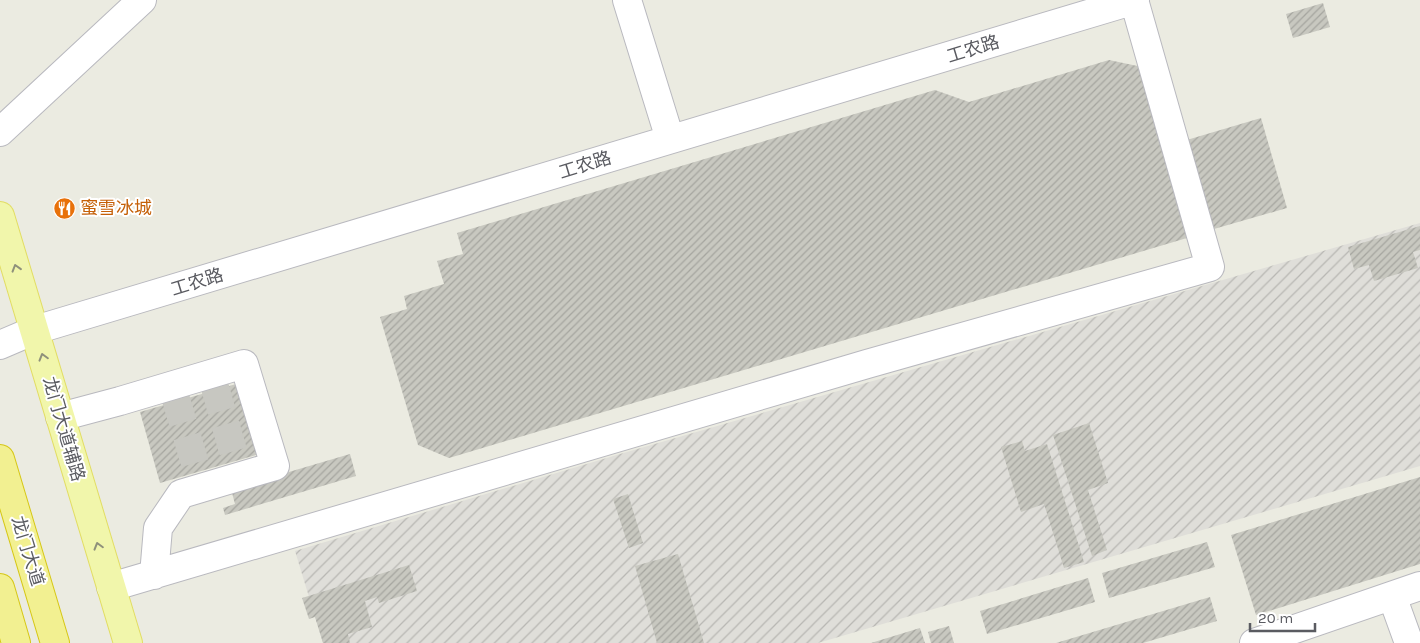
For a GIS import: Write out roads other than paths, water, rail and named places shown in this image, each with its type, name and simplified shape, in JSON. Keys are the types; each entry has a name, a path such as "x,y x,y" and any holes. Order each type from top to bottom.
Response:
{"highway":[{"name":"龙门大道","path":"0,459 55,643"},
{"path":"0,588 16,643"}],"main road":[{"name":"龙门大道辅路","path":"0,216 128,643"}],"street":[{"path":"0,132 142,0"},
{"path":"627,0 668,132"},
{"name":"工农路","path":"668,132 1078,0"},
{"path":"111,587 154,576 829,376 1210,267 1134,0"},
{"name":"工农路","path":"32,322 668,132 1134,0"},
{"path":"0,328 32,322"},
{"path":"0,346 32,322"},
{"path":"60,417 174,391 213,379 244,364 275,466 239,471 201,482 182,494 158,528 154,576"},
{"path":"1254,643 1420,586"},
{"path":"1392,596 1407,639"}],"tunnel":[{"path":"214,384 237,465"},
{"path":"175,396 199,477"}],"place":[{"name":"蜜雪冰城","path":"64,208"}]}
